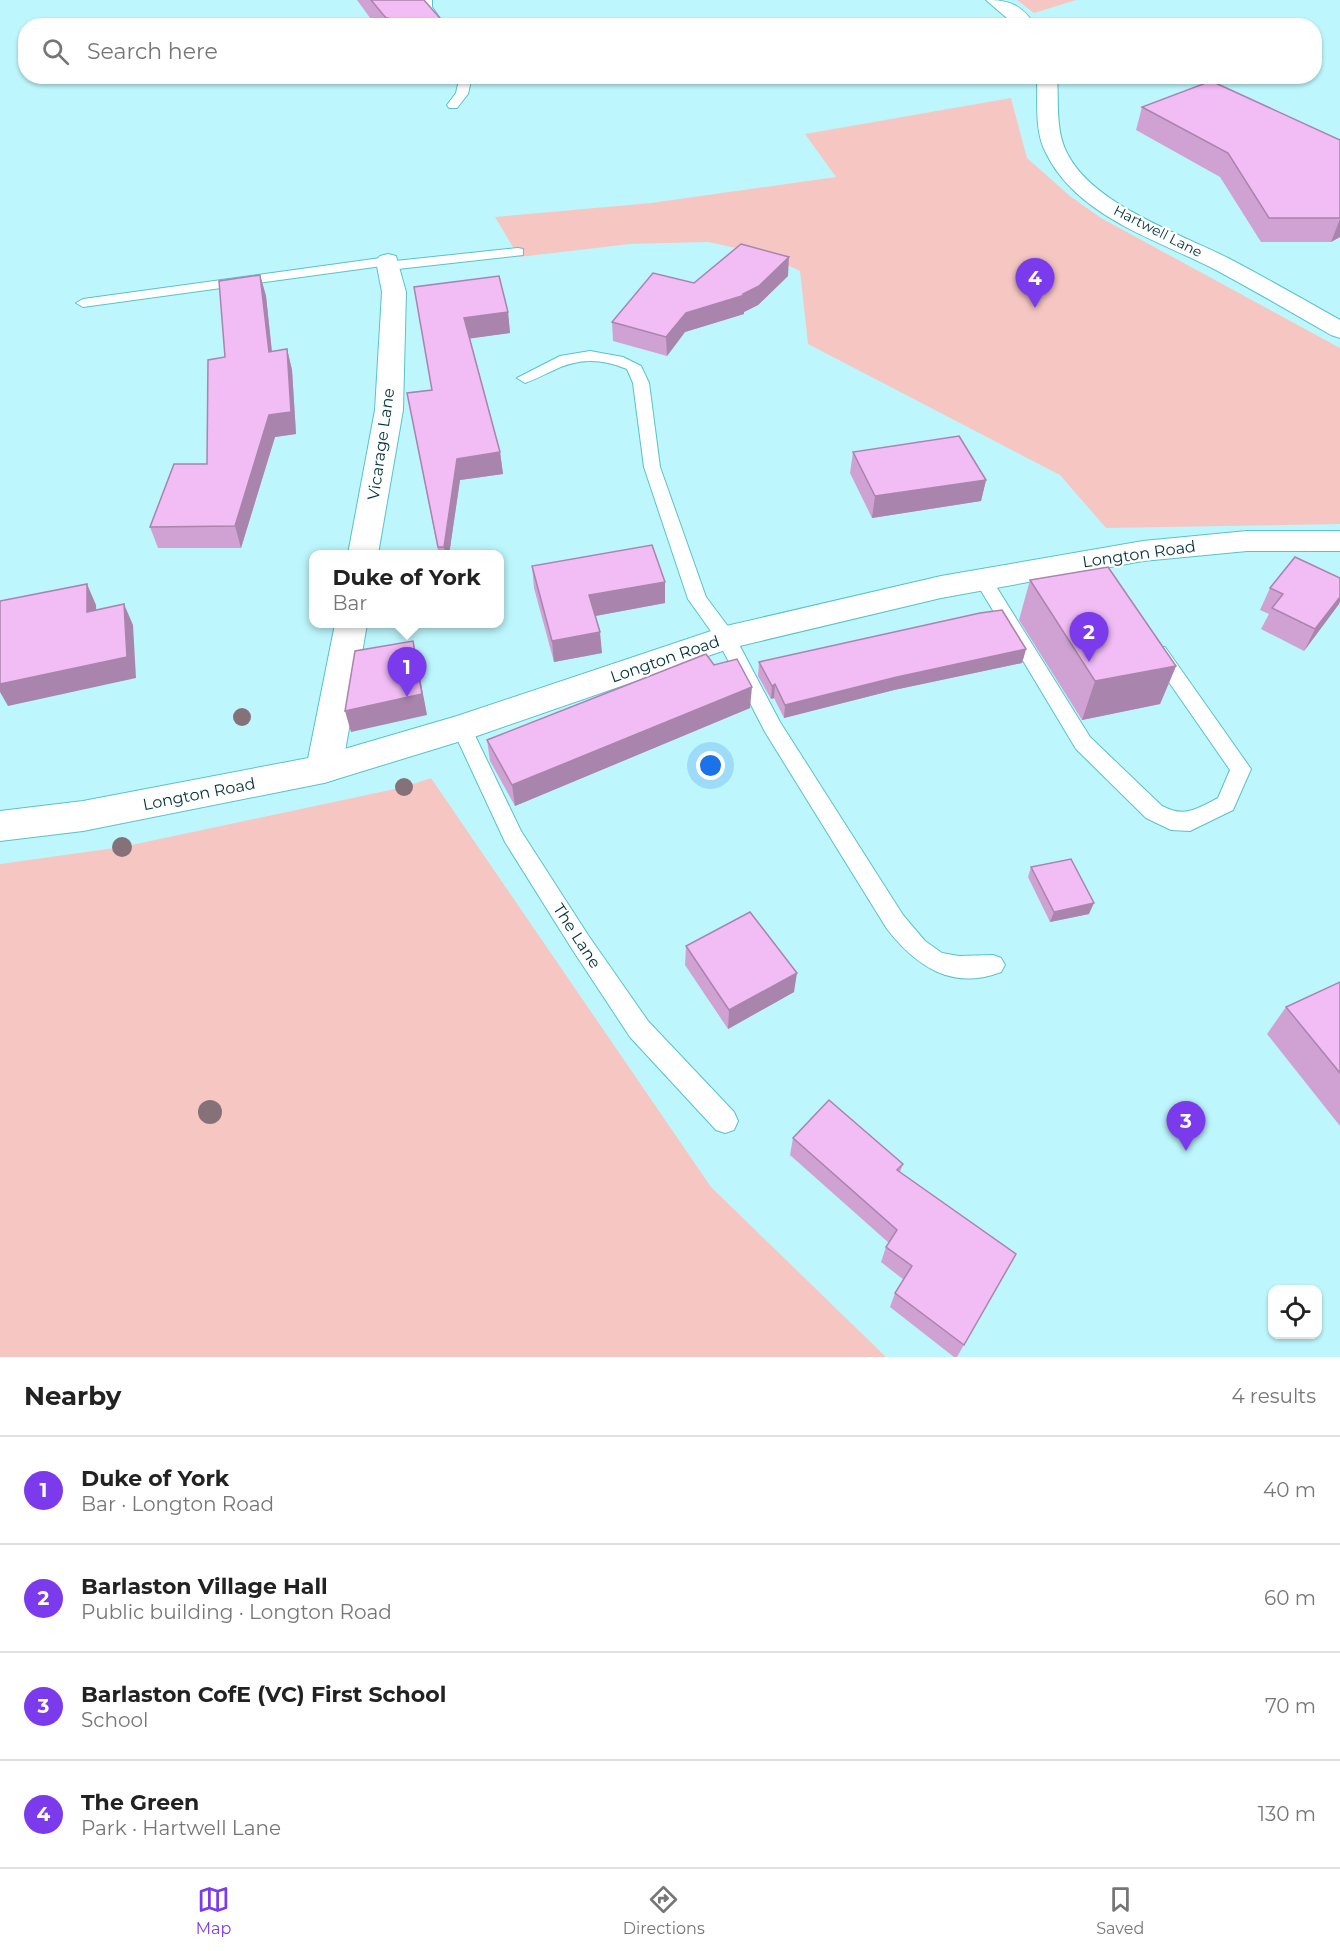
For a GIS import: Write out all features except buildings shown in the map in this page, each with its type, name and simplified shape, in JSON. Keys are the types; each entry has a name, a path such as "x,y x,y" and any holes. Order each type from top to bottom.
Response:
{"street":[{"path":"995,0 1020,18"},
{"name":"Hartwell Lane","path":"1048,84 1052,143 1057,156 1092,193 1121,215 1208,256 1340,330"},
{"name":"Vicarage Lane","path":"364,550 389,410 394,292 388,263"},
{"name":"Longton Road","path":"0,826 83,816 324,769 462,728 726,638 983,579 1099,569 1143,551 1247,541 1340,541"},
{"path":"324,769 350,628"}],"lane":[{"path":"427,0 427,7 435,18"},
{"path":"453,105 462,94 464,84"},
{"path":"83,303 388,263 518,252"},
{"path":"525,378 556,362 589,354 612,357 633,366 641,383 652,467 697,599 726,638 772,727 895,922 918,952 951,968 993,965"},
{"path":"983,579 1083,743 1154,813 1171,821 1190,822 1226,804 1241,769 1146,636"},
{"name":"The Lane","path":"462,728 513,836 580,942 639,1029 725,1121"}],"shaded area":[{"path":"1017,0 1076,0 1034,13"},
{"path":"1011,98 1027,158 1070,196 1101,218 1340,348 1340,524 1106,528 1060,475 808,344 800,271 764,254 708,242 630,244 519,257 495,217 651,203 836,177 805,134"},
{"path":"431,778 711,1187 886,1357 0,1357 0,864 122,847 404,787"}],"place":[{"name":"The Green","path":"1035,308"},
{"name":"Barlaston Village Hall","path":"1089,662"},
{"name":"Duke of York","path":"407,697"},
{"name":"Barlaston CofE (VC) First School","path":"1186,1151"}]}
